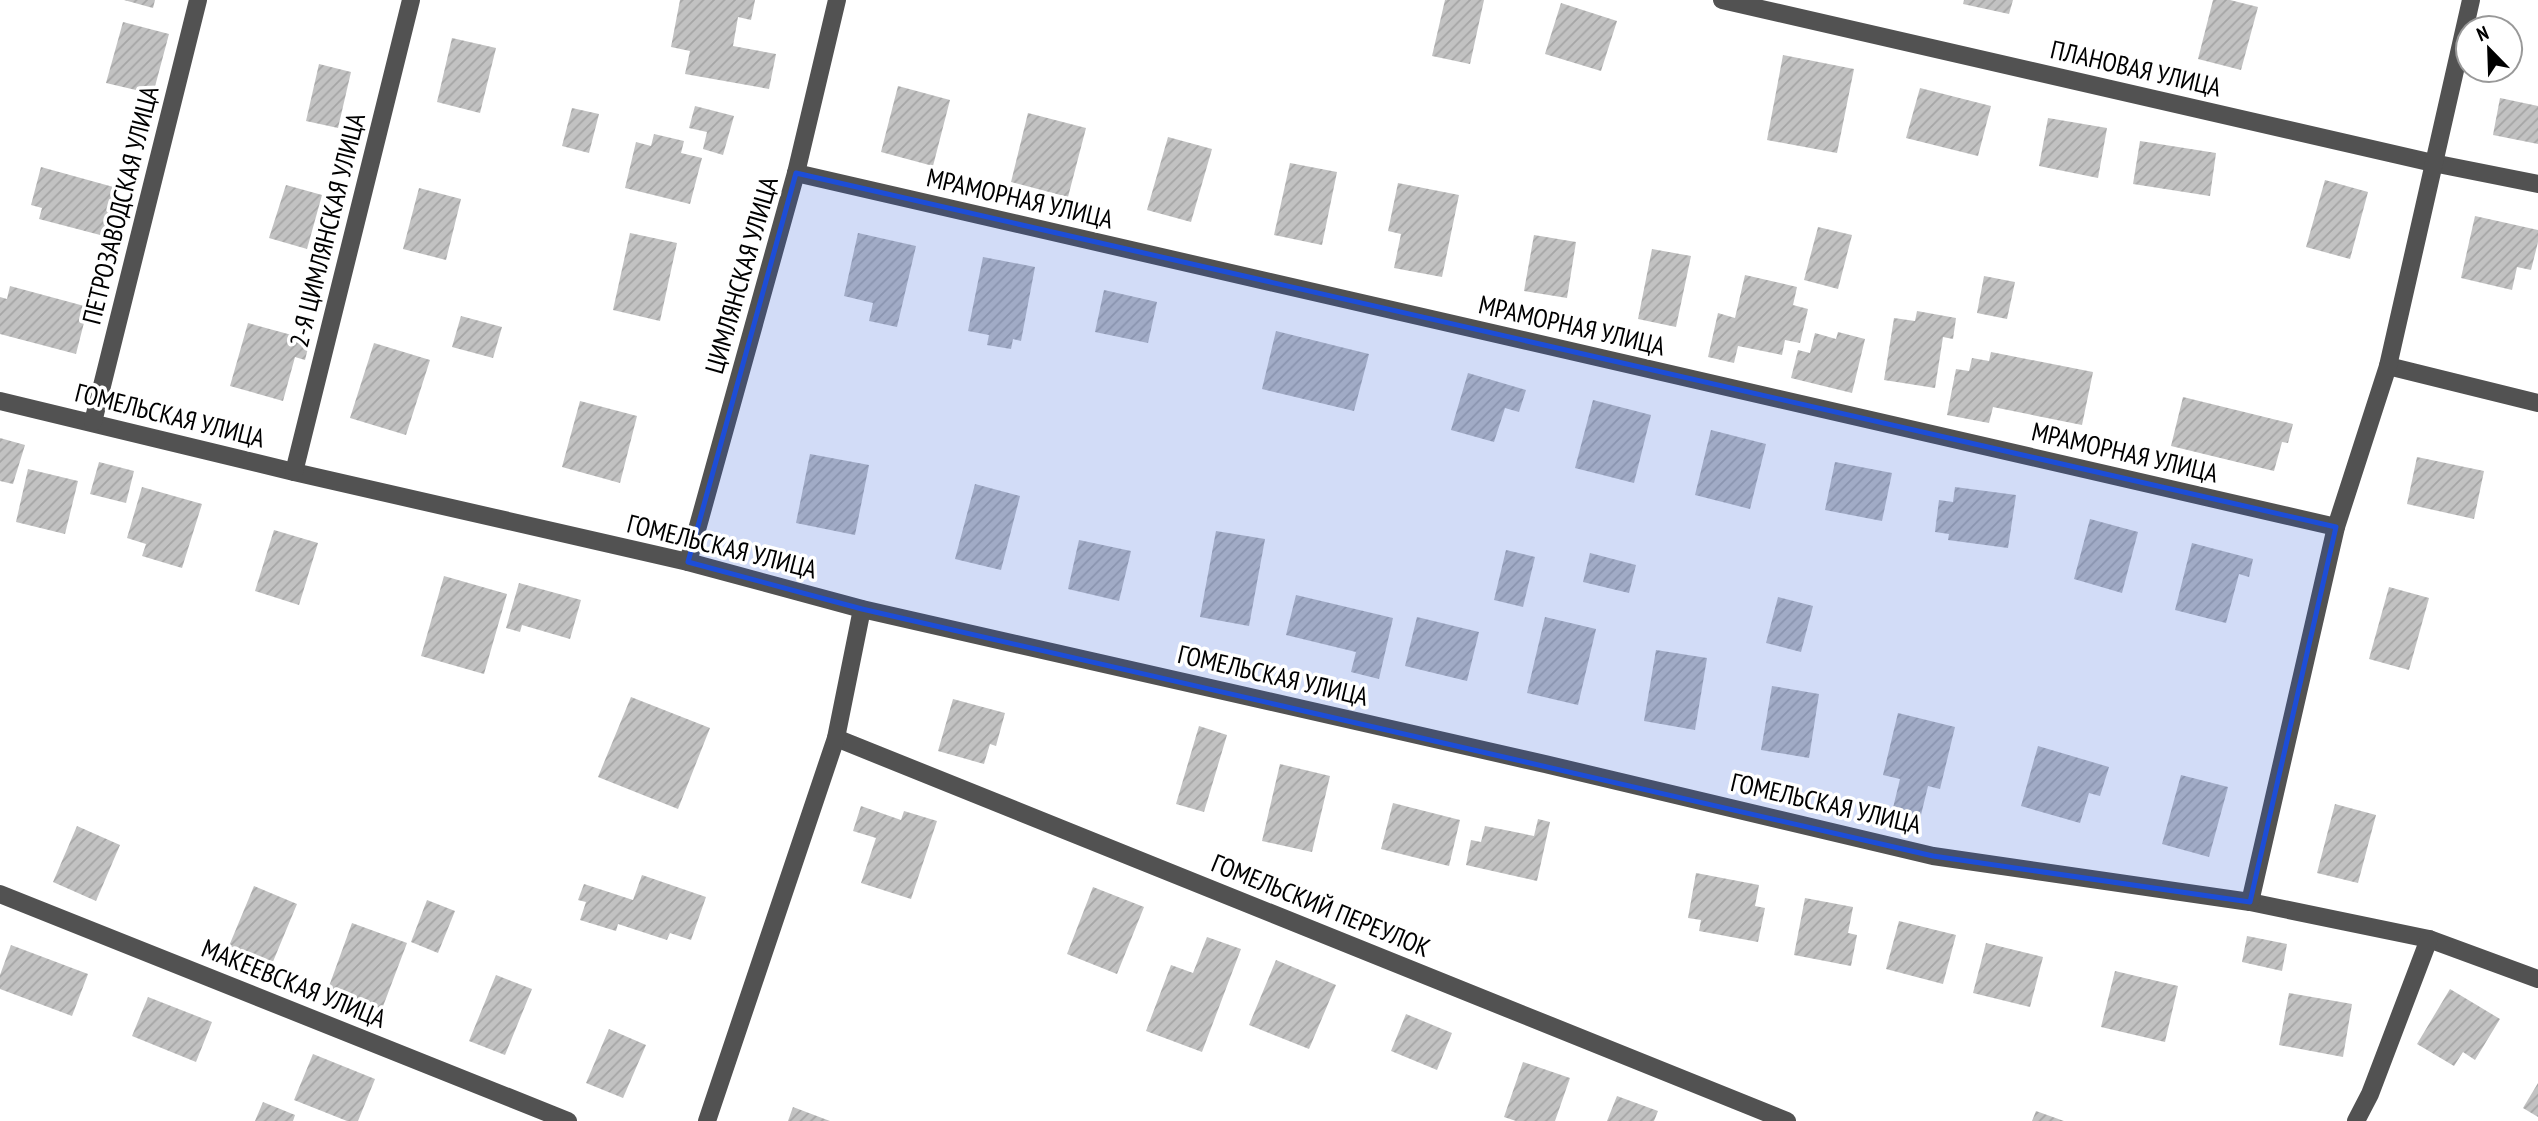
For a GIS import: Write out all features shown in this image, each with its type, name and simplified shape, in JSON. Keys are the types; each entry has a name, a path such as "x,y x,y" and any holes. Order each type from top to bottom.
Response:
{"street":[{"name":"ПЕТРОЗАВОДСКАЯ УЛИЦА","path":"93,422 198,0"},
{"name":"2-Я ЦИМЛЯНСКАЯ УЛИЦА","path":"294,472 411,0"},
{"name":"ЦИМЛЯНСКАЯ УЛИЦА","path":"688,562 796,173 837,0"},
{"name":"ПЛАНОВАЯ УЛИЦА","path":"1722,0 2433,163 2538,184"},
{"path":"2250,902 2336,527 2388,366 2471,0"},
{"name":"МРАМОРНАЯ УЛИЦА","path":"796,173 2336,527"},
{"path":"2388,366 2538,403"},
{"name":"ГОМЕЛЬСКАЯ УЛИЦА","path":"0,401 294,472 688,562 862,609 1545,764 1933,856 2250,902 2429,939 2538,979"},
{"path":"707,1121 836,738 862,609"},
{"name":"ГОМЕЛЬСКИЙ ПЕРЕУЛОК","path":"836,738 1787,1121"},
{"name":"МАКЕЕВСКАЯ УЛИЦА","path":"0,894 568,1121"},
{"path":"2356,1121 2370,1094 2429,939"}],"highlighted area":[{"path":"796,173 2336,527 2250,902 1933,856 862,609 688,562"}],"building":[{"path":"124,0 155,0 153,8"},
{"path":"680,0 755,0 751,20 738,17 733,46 776,54 769,89 685,74 690,51 671,47"},
{"path":"1445,0 1484,0 1470,64 1432,56"},
{"path":"1964,0 2013,0 2009,14 1963,4"},
{"path":"2213,0 2230,0 2258,7 2241,70 2198,59"},
{"path":"1561,3 1617,21 1601,71 1545,54"},
{"path":"123,22 169,34 153,94 106,83"},
{"path":"452,38 496,48 480,113 437,102"},
{"path":"1783,55 1854,69 1837,153 1767,140"},
{"path":"319,64 351,72 338,128 306,121"},
{"path":"898,86 950,100 933,166 881,152"},
{"path":"1920,88 1991,106 1978,156 1906,138"},
{"path":"2500,98 2538,106 2538,144 2493,135"},
{"path":"695,106 734,116 723,155 703,149 707,132 689,128"},
{"path":"572,108 599,114 589,153 562,146"},
{"path":"1028,113 1086,128 1068,197 1011,182"},
{"path":"2048,118 2107,128 2098,178 2039,166"},
{"path":"654,134 684,141 681,153 702,158 690,204 625,188 636,142 651,146"},
{"path":"1168,137 1212,149 1191,222 1147,210"},
{"path":"2140,141 2216,153 2210,196 2133,184"},
{"path":"1290,163 1337,172 1322,245 1274,235"},
{"path":"41,167 117,188 104,236 39,219 42,208 31,205"},
{"path":"2325,180 2368,192 2350,259 2306,247"},
{"path":"1398,183 1459,195 1442,277 1394,268 1401,234 1388,231"},
{"path":"286,185 322,195 307,249 269,238"},
{"path":"419,188 461,199 446,260 403,249"},
{"path":"2475,216 2538,230 2531,270 2517,267 2512,290 2461,278"},
{"path":"1818,227 1852,235 1838,289 1804,280"},
{"path":"630,233 677,243 660,321 613,310"},
{"path":"858,233 916,246 897,327 869,321 873,303 844,296"},
{"path":"1534,235 1576,242 1567,298 1524,291"},
{"path":"1652,249 1691,256 1676,327 1638,319"},
{"path":"983,257 1035,267 1021,341 1013,339 1011,349 987,345 989,335 968,331"},
{"path":"1745,275 1797,287 1793,305 1808,309 1800,343 1785,340 1782,355 1738,346 1734,363 1708,357 1718,313 1735,318"},
{"path":"1984,276 2015,282 2007,319 1977,313"},
{"path":"10,286 88,307 76,354 0,334 0,297 7,299"},
{"path":"1104,290 1157,302 1148,343 1095,332"},
{"path":"1917,311 1956,318 1953,339 1943,337 1935,388 1884,380 1894,318 1915,321"},
{"path":"461,316 502,327 493,358 452,347"},
{"path":"248,323 310,340 305,360 295,357 283,401 230,386"},
{"path":"1276,331 1369,354 1354,411 1262,389"},
{"path":"1838,332 1865,339 1852,393 1791,378 1798,350 1810,353 1815,333 1836,339"},
{"path":"374,343 430,360 406,435 350,418"},
{"path":"1991,352 2093,372 2082,425 1993,407 1989,423 1947,415 1956,369 1969,371 1972,358 1989,361"},
{"path":"1468,373 1526,390 1519,412 1505,408 1494,442 1451,430"},
{"path":"2183,397 2293,424 2288,443 2282,442 2274,471 2171,446"},
{"path":"1593,400 1651,415 1634,483 1575,468"},
{"path":"580,401 637,416 620,483 562,467"},
{"path":"1711,430 1766,444 1750,509 1695,495"},
{"path":"0,438 25,445 13,484 0,481"},
{"path":"810,454 869,465 855,535 796,523"},
{"path":"2417,457 2484,471 2474,519 2407,504"},
{"path":"99,462 134,471 126,503 90,494"},
{"path":"1835,462 1892,473 1882,521 1825,510"},
{"path":"28,469 78,481 65,534 16,522"},
{"path":"975,484 1020,496 1001,570 955,559"},
{"path":"142,487 202,504 182,568 142,556 146,544 127,538"},
{"path":"1955,487 2016,495 2008,548 1948,540 1949,534 1935,532 1939,500 1953,502"},
{"path":"2090,519 2138,532 2122,593 2074,579"},
{"path":"274,530 318,543 299,605 255,591"},
{"path":"1216,531 1265,539 1249,626 1200,617"},
{"path":"1079,540 1131,551 1119,601 1068,589"},
{"path":"2192,543 2253,559 2249,577 2239,574 2226,623 2175,610"},
{"path":"1506,550 1535,557 1523,607 1494,600"},
{"path":"1590,553 1636,565 1629,593 1583,582"},
{"path":"444,576 507,594 484,674 421,656"},
{"path":"519,583 581,600 570,639 522,625 520,632 506,628"},
{"path":"2389,587 2429,598 2409,670 2369,659"},
{"path":"1296,595 1393,618 1379,679 1351,672 1356,652 1286,635"},
{"path":"1778,597 1813,606 1801,652 1766,643"},
{"path":"1417,617 1479,632 1467,681 1405,666"},
{"path":"1545,617 1596,629 1578,705 1527,693"},
{"path":"1656,650 1707,658 1695,730 1644,721"},
{"path":"1772,686 1819,694 1809,758 1761,750"},
{"path":"631,697 710,728 678,809 598,777"},
{"path":"953,699 1005,713 996,746 990,744 984,764 938,751"},
{"path":"1898,713 1955,727 1940,789 1928,786 1920,819 1892,812 1900,779 1883,775"},
{"path":"1199,726 1227,735 1204,812 1176,804"},
{"path":"2038,746 2109,767 2100,796 2089,793 2080,823 2021,806"},
{"path":"1280,764 1330,776 1312,852 1262,841"},
{"path":"2181,775 2228,787 2209,857 2162,844"},
{"path":"1393,803 1460,820 1449,866 1381,849"},
{"path":"2335,804 2376,815 2358,883 2317,873"},
{"path":"861,806 901,820 904,811 937,821 911,899 861,883 876,838 853,831"},
{"path":"1538,819 1550,822 1537,881 1466,865 1471,840 1481,842 1485,826 1534,836"},
{"path":"77,826 120,845 96,901 53,882"},
{"path":"1696,873 1759,885 1755,906 1765,908 1758,942 1699,931 1701,920 1688,918"},
{"path":"642,875 706,897 691,940 670,933 667,940 618,924 616,931 580,920 586,902 578,900 584,884 633,900"},
{"path":"254,886 297,904 272,964 229,946"},
{"path":"1093,887 1144,907 1117,974 1067,954"},
{"path":"1805,898 1853,907 1848,933 1857,935 1851,966 1794,955"},
{"path":"427,900 455,911 438,953 411,942"},
{"path":"1899,921 1956,935 1943,984 1886,969"},
{"path":"352,923 407,943 382,1009 328,989"},
{"path":"2247,936 2287,944 2282,971 2242,962"},
{"path":"1207,937 1241,949 1202,1052 1146,1031 1171,965 1193,973"},
{"path":"1986,943 2043,957 2030,1007 1973,993"},
{"path":"11,945 88,974 72,1016 0,989 0,975"},
{"path":"1276,960 1336,985 1309,1049 1249,1025"},
{"path":"2115,971 2178,986 2165,1042 2101,1027"},
{"path":"496,975 532,989 505,1055 469,1041"},
{"path":"2450,989 2500,1019 2475,1060 2463,1052 2454,1066 2417,1044"},
{"path":"2289,993 2352,1004 2343,1057 2279,1045"},
{"path":"148,997 212,1022 196,1062 132,1036"},
{"path":"1406,1014 1452,1033 1437,1070 1391,1051"},
{"path":"609,1029 646,1045 623,1098 586,1083"},
{"path":"313,1054 375,1079 358,1121 347,1121 294,1100"},
{"path":"1523,1062 1570,1078 1555,1121 1516,1121 1504,1117"},
{"path":"2538,1083 2538,1117 2523,1108"},
{"path":"1617,1096 1658,1111 1654,1121 1607,1121"},
{"path":"263,1102 295,1115 293,1121 255,1121"},
{"path":"793,1107 830,1121 788,1121"},
{"path":"2036,1111 2064,1121 2032,1121"}]}
